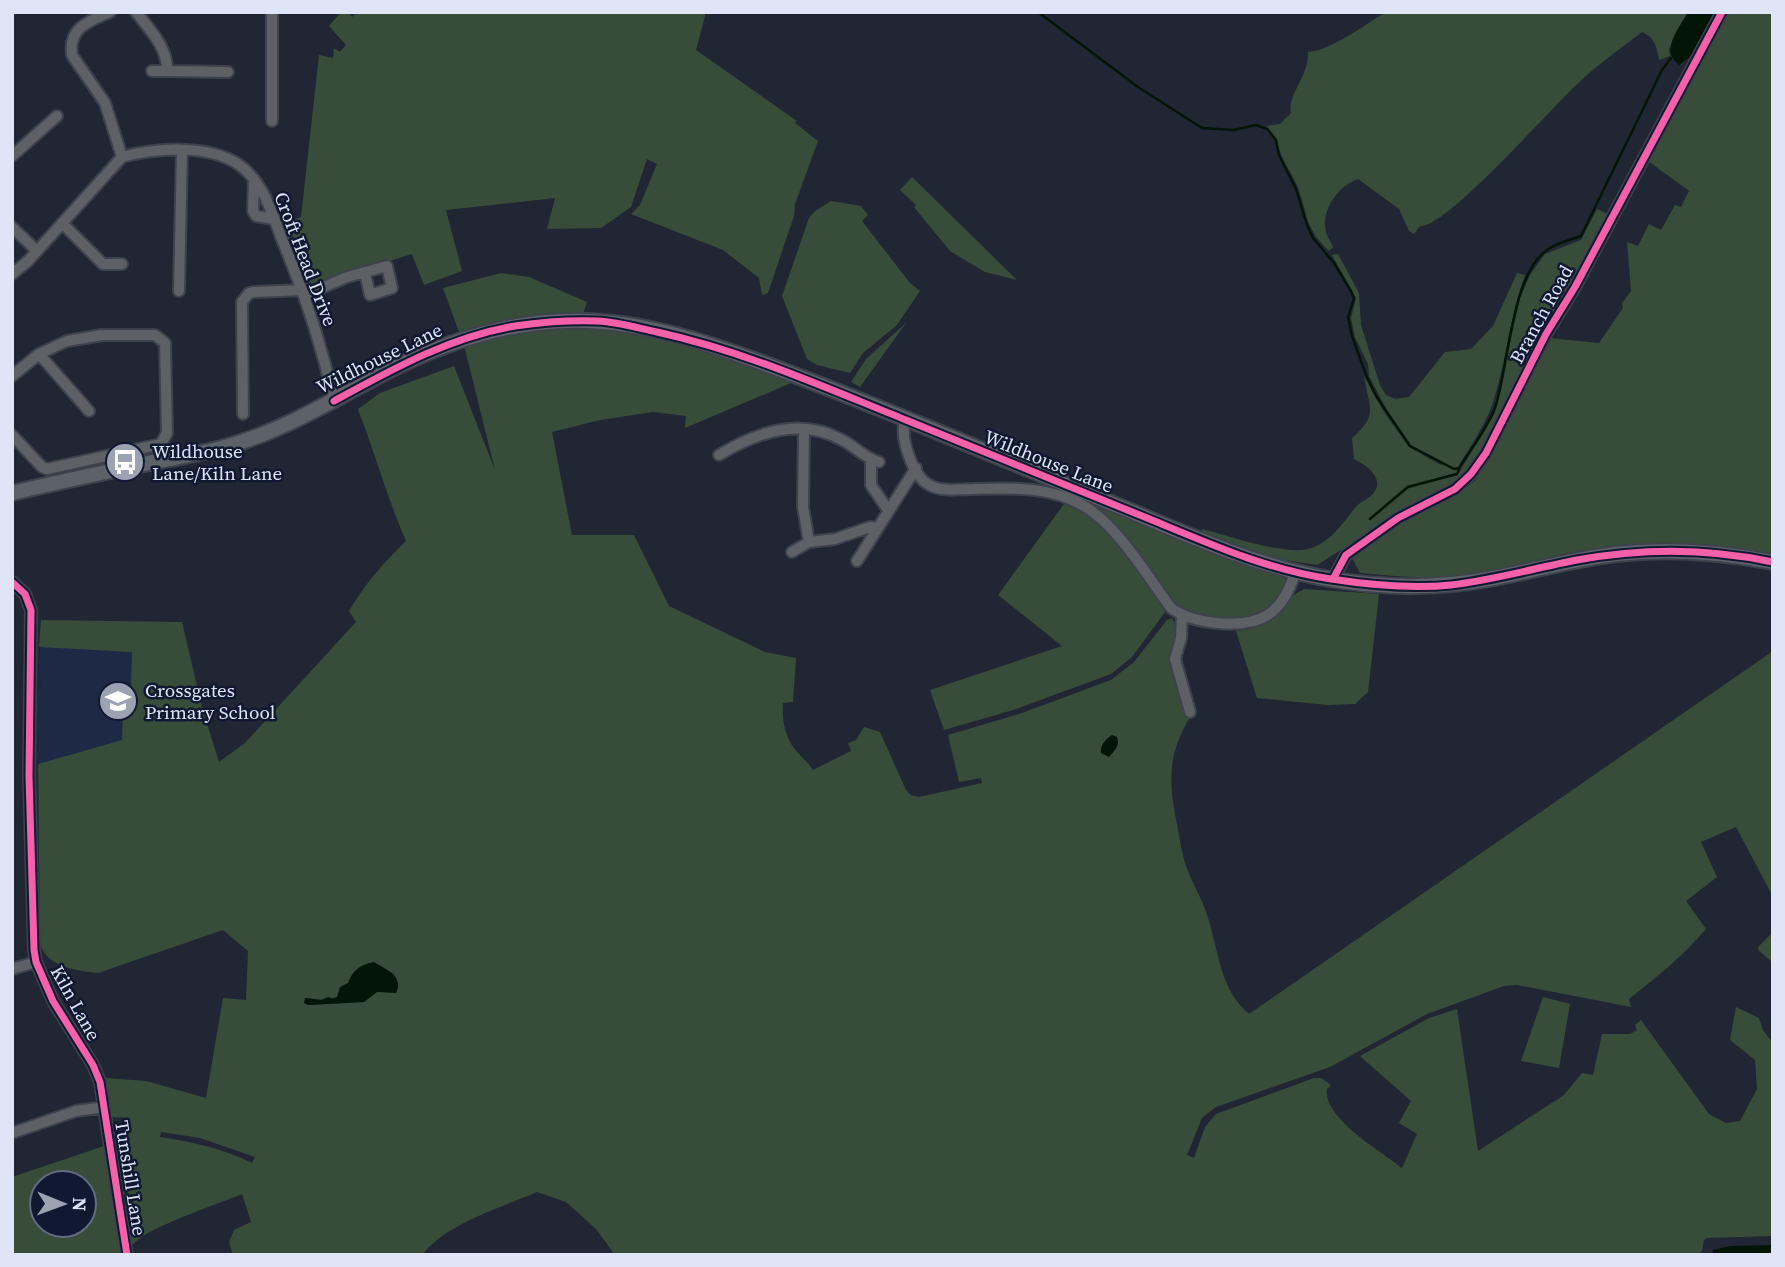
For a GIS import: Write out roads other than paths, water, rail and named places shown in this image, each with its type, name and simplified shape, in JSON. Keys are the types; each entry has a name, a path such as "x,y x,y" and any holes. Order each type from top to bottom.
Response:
{"main road":[{"name":"Wildhouse Lane","path":"12,493 244,441 290,423 388,371 463,339 513,327 562,321 599,321 727,349 1256,561 1295,573 1388,585 1448,585 1597,557 1665,550 1773,562"}],"street":[{"path":"12,274 122,157 105,103 72,55 71,48 72,39 80,25 110,12"},
{"path":"136,12 161,46 167,71"},
{"path":"272,121 273,16 283,12"},
{"name":"Branch Road","path":"1333,579 1346,555 1398,518 1454,489 1471,474 1486,453 1546,334 1575,287 1722,12"},
{"path":"152,71 228,72"},
{"path":"12,156 57,116"},
{"path":"179,291 182,150"},
{"name":"Croft Head Drive","path":"122,157 182,150 218,155 237,164 254,179 266,198 304,293 319,338 334,401"},
{"path":"254,179 253,211 256,216 274,219"},
{"path":"62,223 103,264 122,264"},
{"path":"12,227 36,250"},
{"path":"243,414 242,302 249,293 304,293 365,273"},
{"path":"12,376 53,345 81,337 155,335 165,343 166,436 164,441 155,447 47,469 12,435"},
{"path":"39,354 89,411"},
{"path":"905,419 902,432 909,457 922,479 930,485 942,489 1044,491 1086,507 1115,534 1171,608 1182,616 1211,622 1252,624 1261,620 1283,599 1290,589 1295,573"},
{"path":"719,455 756,435 784,429 828,433 875,461 871,485 888,510"},
{"path":"804,429 803,507 809,542"},
{"path":"857,561 916,468"},
{"path":"792,552 809,542 835,539 870,527 876,528"},
{"name":"Kiln Lane","path":"12,582 25,594 31,610 29,776 36,962 53,1001 98,1074 104,1107"},
{"path":"1182,616 1181,638 1175,659 1190,712"},
{"path":"12,969 36,962"},
{"path":"12,1133 76,1111 104,1107"},
{"name":"Tunshill Lane","path":"104,1107 127,1255"}],"waterway":[{"path":"1038,12 1138,87 1202,128 1234,130 1256,125 1267,129 1276,140 1279,155 1296,189 1313,238 1334,263 1351,291 1354,299 1348,317 1352,336 1376,396 1410,446 1454,469 1459,468 1492,416 1519,297 1527,277 1537,260 1550,248 1581,236 1662,70 1671,58"},
{"path":"1370,519 1408,487 1457,474 1459,470"}],"place":[{"name":"Wildhouse Lane/Kiln Lane","path":"125,462"},
{"name":"Crossgates Primary School","path":"118,701"}]}
